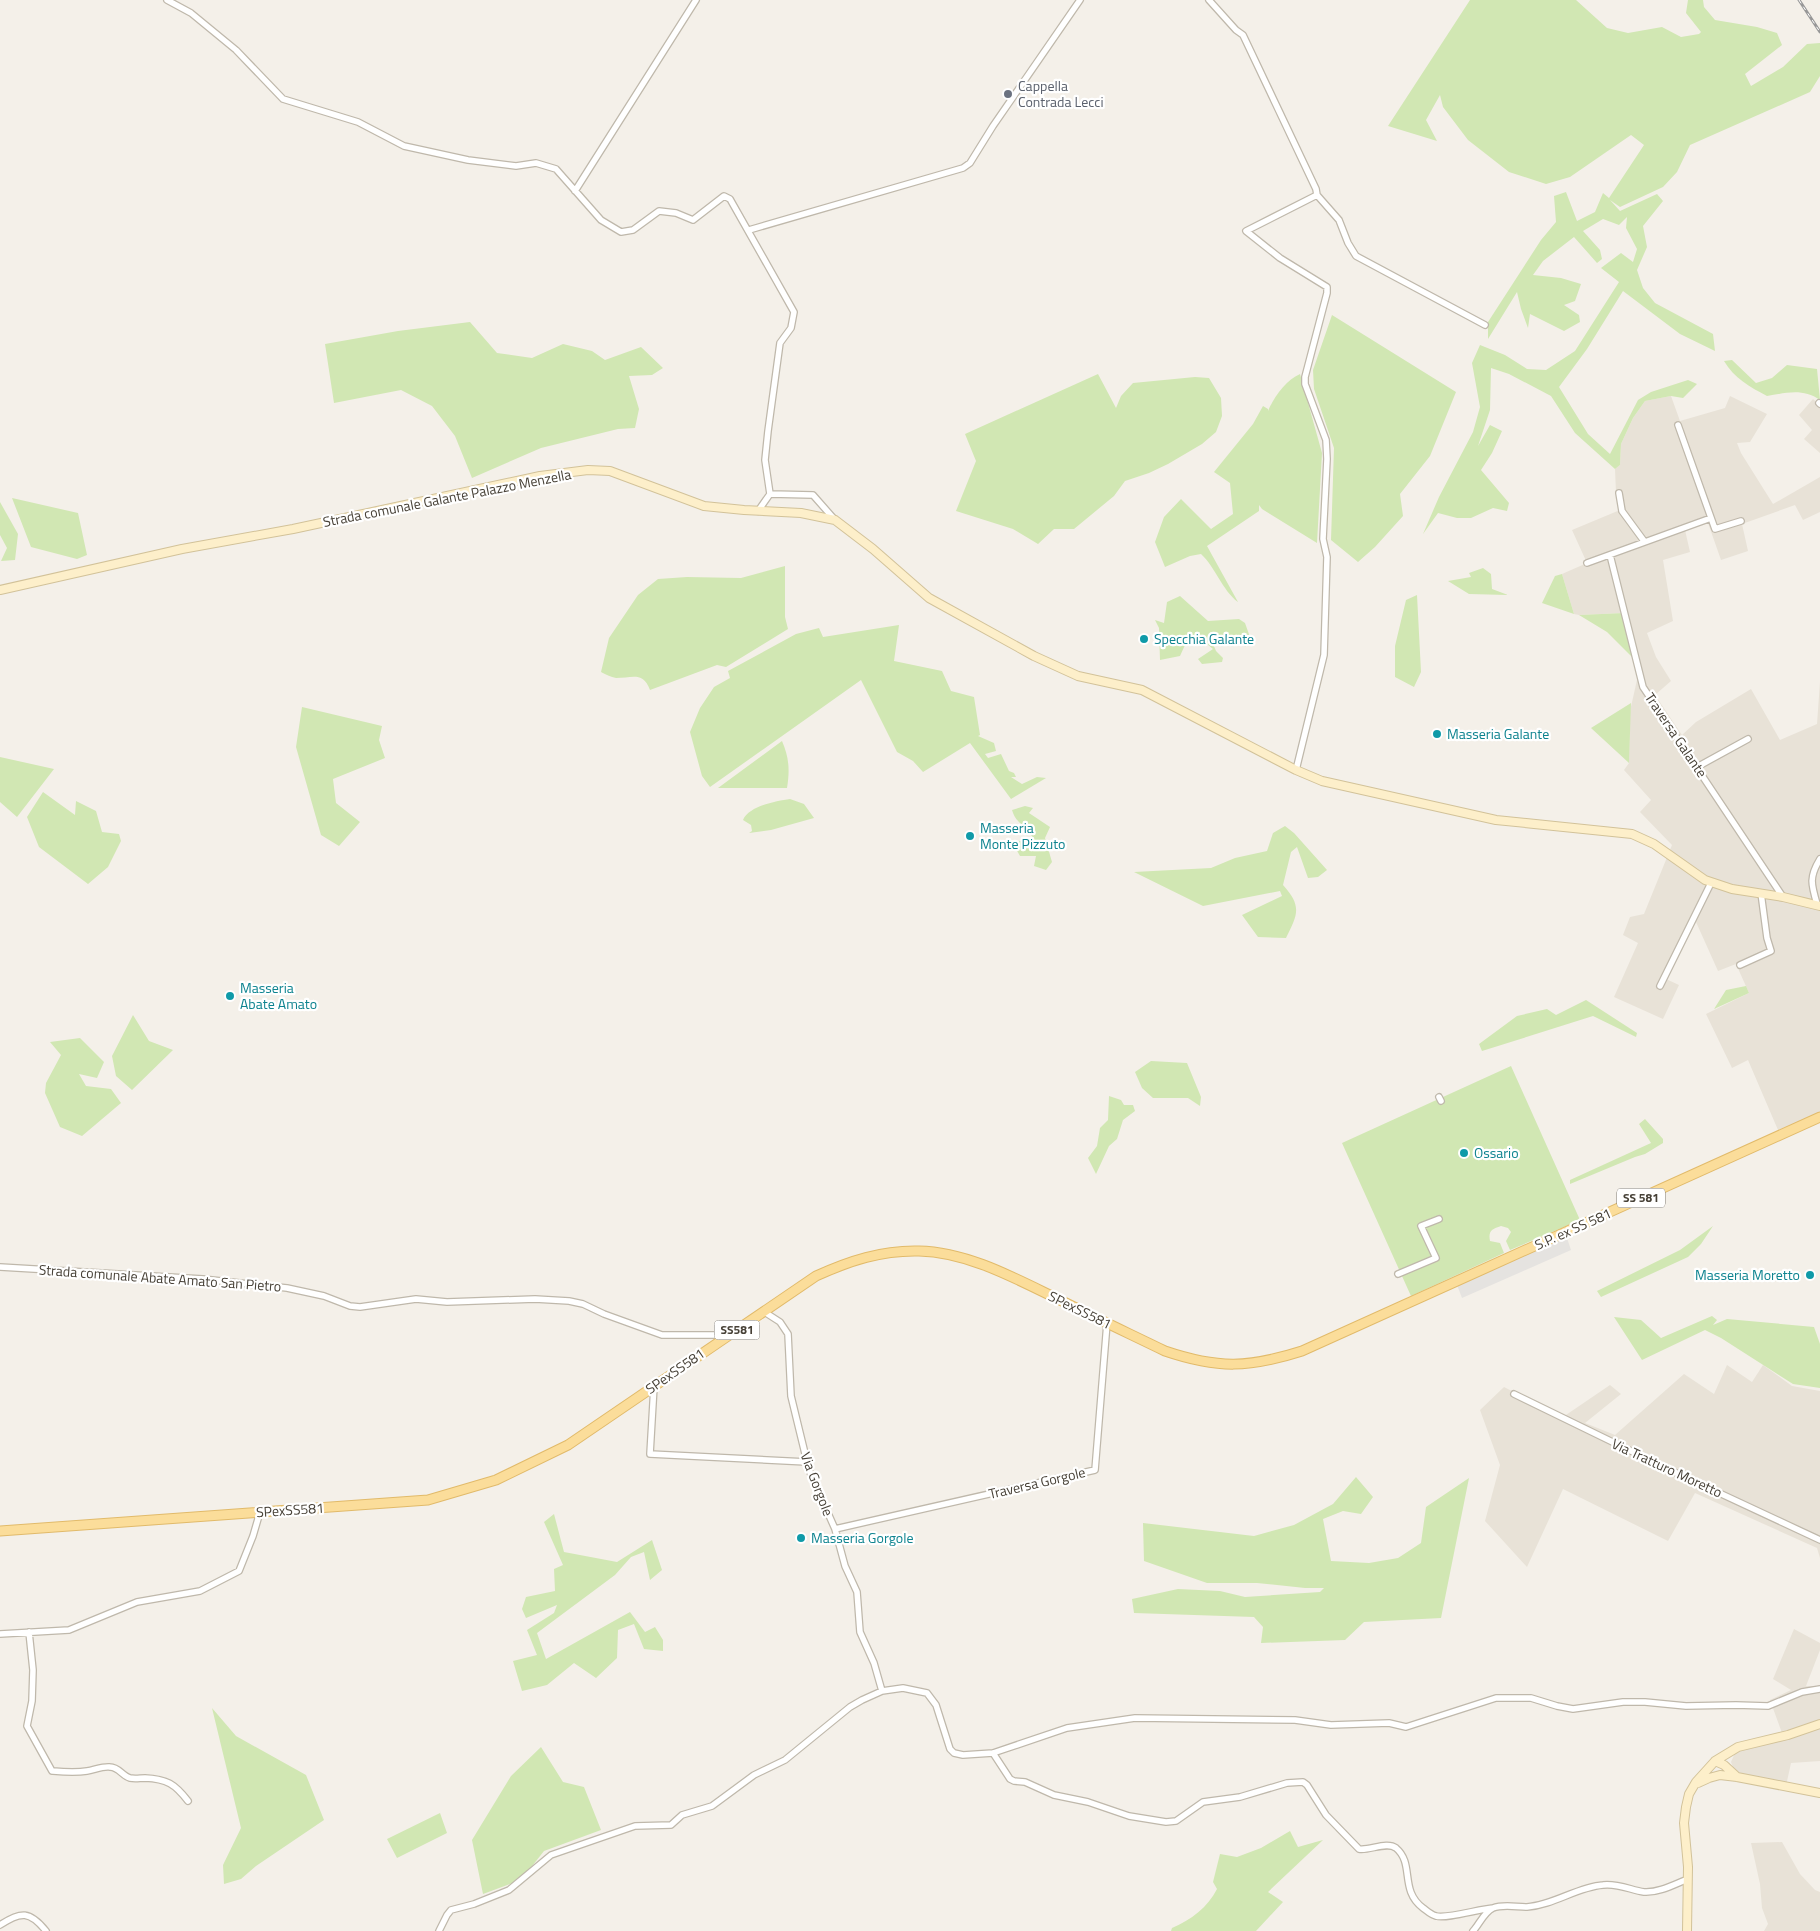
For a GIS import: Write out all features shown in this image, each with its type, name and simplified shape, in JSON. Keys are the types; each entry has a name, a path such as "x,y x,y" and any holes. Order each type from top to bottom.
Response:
{"main road":[{"name":"S.P. ex SS 581","path":"1462,1279 1820,1117"},
{"name":"SPexSS581","path":"0,1530 428,1500 472,1489 512,1474 568,1445 816,1276 845,1263 877,1255 920,1251 946,1254 1004,1273 1165,1351 1188,1359 1219,1365 1270,1361 1302,1351 1462,1279"}],"street":[{"path":"167,0 191,13 236,50 283,99 358,122 404,146 476,161 516,166 536,163 556,169 602,220 621,232 633,230 659,211 676,213 693,220 724,196 730,198 794,312 791,328 780,343 765,460 770,494 758,511"},
{"path":"575,191 696,0"},
{"path":"749,230 963,168 970,163 993,126 1080,0"},
{"path":"1209,0 1236,30 1243,35 1317,195 1339,220 1348,243 1356,256 1485,325"},
{"path":"1296,770 1324,655 1327,557 1323,539 1326,440 1305,384 1305,377 1327,287 1280,258 1246,230 1317,195"},
{"path":"1678,425 1715,529 1741,521"},
{"name":"Strada comunale Galante Palazzo Menzella","path":"0,590 182,549 293,529 540,476 588,470 610,471 704,506 801,513 835,520 873,549 929,598 1034,656 1078,676 1142,690 1296,770 1322,781 1496,820 1632,834 1654,844 1690,870 1711,882 1732,889 1784,897 1818,905"},
{"path":"1619,493 1622,511 1644,541"},
{"path":"770,494 813,495 835,520"},
{"path":"1587,563 1711,518"},
{"name":"Traversa Galante","path":"1610,555 1643,687 1784,897"},
{"path":"1698,767 1748,739"},
{"path":"1818,905 1811,886 1812,872 1820,859"},
{"path":"1660,986 1711,882"},
{"path":"1740,965 1770,951 1761,894"},
{"path":"1398,1274 1436,1258 1421,1226 1439,1219"},
{"name":"Strada comunale Abate Amato San Pietro","path":"0,1267 203,1279 287,1288 324,1296 350,1306 360,1307 416,1300 446,1302 562,1300 583,1304 662,1336 730,1335"},
{"name":"Via Gorgole","path":"763,1311 780,1322 788,1334 791,1396 806,1462 835,1529 845,1566 857,1592 860,1632 874,1663 882,1691"},
{"name":"Traversa Gorgole","path":"835,1529 1095,1470 1107,1323"},
{"path":"654,1386 650,1454 806,1462"},
{"name":"Via Tratturo Moretto","path":"1514,1394 1661,1466 1820,1540"},
{"path":"0,1634 69,1630 138,1602 200,1591 238,1571 253,1536 260,1512"},
{"path":"29,1632 33,1670 32,1701 27,1726 52,1771 72,1773 109,1767 116,1768 124,1776 132,1779 153,1779 170,1783 178,1788 188,1801"},
{"path":"439,1931 451,1910 474,1904 509,1890 551,1855 634,1826 670,1825 682,1815 712,1806 754,1775 785,1760 850,1707 882,1691 903,1688 927,1693 936,1705 946,1740 954,1753 970,1756 993,1753 1066,1728 1135,1718 1295,1720 1332,1725 1389,1723 1406,1727 1496,1698 1530,1698 1573,1709 1623,1702 1686,1706 1768,1706 1802,1692 1820,1689"},
{"path":"1687,1931 1688,1879 1684,1823 1686,1807 1695,1784 1715,1761 1738,1747 1788,1735 1820,1724"},
{"path":"993,1753 1010,1779 1014,1781 1025,1782 1054,1795 1088,1802 1129,1816 1166,1822 1176,1821 1184,1817 1203,1802 1240,1797 1287,1783 1303,1782 1307,1785 1326,1815 1359,1849 1395,1847 1406,1863 1408,1887 1412,1898 1437,1917 1506,1906 1525,1907 1560,1899 1587,1888 1606,1884 1647,1892 1663,1889 1688,1879"},
{"path":"1728,1753 1727,1760 1734,1774"},
{"path":"1715,1761 1724,1765 1734,1774"},
{"path":"1715,1761 1716,1770 1720,1775"},
{"path":"1695,1784 1708,1778 1734,1774 1820,1793"},
{"path":"1473,1931 1493,1908"},
{"path":"0,1925 13,1916 24,1914 33,1917 46,1931"}],"shaded area":[{"path":"1671,396 1680,421 1725,408 1730,396 1767,414 1750,442 1737,443 1741,453 1773,504 1820,477 1820,512 1803,520 1795,505 1742,524 1748,551 1721,560 1708,523 1685,530 1690,552 1663,560 1673,621 1647,633 1656,657 1671,681 1655,695 1682,735 1696,722 1751,689 1780,740 1817,724 1820,682 1820,1113 1778,1130 1748,1060 1732,1068 1706,1014 1749,993 1736,964 1718,971 1696,922 1666,979 1679,985 1663,1019 1614,997 1638,943 1623,935 1630,917 1644,914 1672,845 1640,812 1651,800 1624,770 1629,763 1630,711 1637,680 1638,663 1623,613 1574,614 1562,574 1587,563 1572,530 1620,510 1616,493 1615,469 1620,465 1621,444 1633,418 1645,401"},
{"path":"1813,399 1820,405 1820,453 1804,439 1812,430 1799,415"},
{"path":"1566,1235 1571,1250 1462,1298 1457,1285"},
{"path":"1727,1365 1752,1382 1763,1365 1792,1386 1820,1391 1820,1558 1817,1548 1695,1493 1668,1541 1563,1489 1527,1567 1485,1521 1500,1465 1480,1410 1504,1387 1563,1417 1610,1385 1621,1394 1585,1423 1615,1435 1684,1374 1714,1394"},
{"path":"1794,1629 1820,1643 1820,1650 1806,1686 1820,1686 1820,1761 1791,1763 1786,1786 1737,1777 1731,1762 1735,1753 1782,1733 1770,1700 1791,1690 1773,1679"},
{"path":"1782,1842 1800,1874 1815,1890 1820,1892 1820,1931 1764,1931 1768,1924 1762,1908 1760,1884 1751,1843"}],"green space":[{"path":"1470,0 1576,0 1607,28 1628,33 1662,27 1681,37 1701,32 1686,13 1688,0 1703,0 1704,7 1715,20 1757,27 1777,33 1782,45 1745,74 1751,86 1783,67 1807,44 1820,43 1820,76 1810,92 1690,145 1677,172 1663,187 1620,207 1610,200 1620,211 1657,194 1663,201 1643,226 1647,247 1637,270 1643,288 1655,303 1713,334 1715,351 1680,334 1623,291 1587,349 1559,387 1588,434 1610,454 1638,400 1651,392 1688,380 1697,384 1683,398 1671,396 1645,401 1633,418 1621,444 1620,465 1615,469 1575,433 1551,396 1509,374 1491,368 1490,410 1478,446 1490,425 1502,431 1492,453 1481,470 1509,503 1507,511 1493,508 1471,518 1457,518 1438,513 1423,534 1439,497 1473,432 1480,407 1472,363 1480,345 1505,355 1527,369 1546,370 1575,351 1619,282 1601,268 1621,253 1633,262 1637,249 1626,228 1627,217 1619,225 1603,219 1583,231 1600,250 1602,259 1597,263 1574,237 1543,261 1533,275 1561,278 1581,284 1575,301 1564,305 1579,315 1580,322 1564,331 1530,314 1528,328 1517,292 1488,339 1488,322 1541,240 1556,222 1554,196 1566,192 1577,221 1595,212 1603,193 1609,198 1644,145 1631,135 1570,177 1546,184 1509,172 1468,140 1443,107 1440,95 1426,120 1437,141 1388,126"},
{"path":"1332,315 1456,392 1430,456 1400,494 1403,516 1375,547 1358,562 1331,540 1334,448 1314,389 1313,370"},
{"path":"470,322 497,353 532,358 563,344 592,351 605,360 641,347 663,368 652,375 629,376 639,409 635,428 618,429 541,448 472,478 455,436 432,406 401,390 334,403 325,344 398,331"},
{"path":"1732,360 1756,383 1772,378 1787,365 1817,369 1820,400 1814,396 1801,393 1767,396 1738,377 1724,361"},
{"path":"1098,374 1116,408 1121,396 1133,383 1195,377 1209,378 1221,398 1222,416 1216,432 1202,444 1168,464 1125,481 1114,496 1074,529 1054,529 1038,544 1013,529 956,511 976,461 965,434"},
{"path":"1300,374 1322,453 1317,543 1262,509 1259,505 1259,511 1207,546 1238,602 1232,597 1201,554 1190,556 1165,567 1155,542 1164,517 1181,499 1211,529 1233,514 1230,483 1214,472 1253,424 1263,406 1268,411 1281,390 1290,380"},
{"path":"12,498 78,513 87,555 77,559 31,547"},
{"path":"0,502 18,534 15,560 1,561 7,548 0,535"},
{"path":"785,566 785,617 788,629 726,667 717,665 650,690 644,680 640,678 616,678 601,672 609,638 638,595 658,579 687,577 741,578"},
{"path":"1483,568 1491,574 1492,589 1508,595 1469,594 1448,581 1471,577 1469,573"},
{"path":"1562,574 1574,614 1542,603 1555,576"},
{"path":"1417,595 1421,672 1414,687 1395,677 1395,646 1406,600"},
{"path":"1180,596 1208,621 1239,619 1245,623 1251,640 1245,647 1242,639 1211,639 1216,651 1223,658 1222,662 1202,664 1198,659 1213,649 1201,639 1185,645 1180,656 1160,660 1159,628 1155,620 1164,623 1167,602"},
{"path":"1624,613 1638,663 1607,632 1579,615"},
{"path":"899,625 894,661 942,671 951,691 974,697 980,735 978,736 994,743 996,751 985,754 988,758 1001,754 1009,771 1014,773 1016,777 1011,777 1022,784 1037,777 1046,778 1011,799 970,743 923,772 913,761 897,752 861,680 710,787 702,776 690,732 700,708 714,687 730,678 728,671 796,634 819,628 823,637"},
{"path":"1631,703 1629,763 1591,728"},
{"path":"302,707 382,726 379,740 385,758 333,779 336,803 360,822 339,846 321,835 296,747"},
{"path":"782,741 788,764 787,788 718,788"},
{"path":"0,757 54,769 17,817 0,802"},
{"path":"43,792 75,815 76,801 96,811 102,832 119,834 121,841 108,867 88,884 39,847 27,817"},
{"path":"790,799 804,804 814,818 771,830 749,833 752,831 751,825 743,820 746,815 764,805"},
{"path":"1025,806 1033,808 1029,813 1050,827 1045,838 1052,862 1046,870 1034,866 1036,856 1020,856 1016,849 1018,841 1034,841 1029,832 1014,816 1012,810"},
{"path":"1285,826 1294,833 1327,870 1318,877 1308,878 1297,847 1291,852 1283,885 1293,899 1296,910 1293,923 1286,938 1258,937 1242,915 1282,896 1280,891 1203,906 1134,872 1211,868 1235,858 1267,851 1273,833"},
{"path":"1746,986 1749,993 1714,1009 1726,990"},
{"path":"1586,1000 1637,1033 1636,1037 1593,1016 1482,1051 1479,1044 1517,1016 1547,1009 1556,1015"},
{"path":"133,1015 149,1041 173,1050 132,1090 116,1076 112,1056"},
{"path":"80,1038 104,1062 97,1078 79,1074 86,1086 111,1089 121,1103 82,1136 60,1127 45,1093 46,1083 61,1055 50,1042"},
{"path":"1151,1061 1187,1063 1201,1097 1200,1106 1188,1098 1153,1098 1142,1088 1135,1072"},
{"path":"1511,1066 1580,1220 1510,1250 1506,1241 1511,1232 1508,1228 1501,1226 1495,1228 1490,1233 1490,1241 1500,1243 1504,1253 1411,1296 1342,1143"},
{"path":"1109,1096 1121,1100 1124,1105 1133,1105 1135,1111 1123,1120 1117,1139 1109,1146 1096,1174 1088,1158 1097,1146 1100,1128 1108,1120"},
{"path":"1645,1119 1663,1139 1663,1143 1645,1154 1570,1184 1570,1180 1651,1143 1639,1124"},
{"path":"1713,1226 1701,1244 1688,1257 1601,1297 1597,1291 1680,1250"},
{"path":"1712,1316 1717,1320 1713,1325 1727,1319 1814,1327 1820,1344 1820,1388 1793,1384 1721,1338 1705,1330 1642,1360 1614,1317 1641,1320 1661,1338"},
{"path":"1356,1477 1373,1497 1361,1514 1343,1511 1323,1519 1331,1561 1369,1563 1398,1558 1421,1543 1426,1507 1469,1478 1441,1618 1364,1622 1345,1640 1261,1643 1263,1627 1254,1617 1134,1613 1132,1599 1178,1589 1220,1591 1245,1597 1320,1592 1324,1588 1257,1583 1207,1583 1144,1561 1143,1523 1254,1536 1294,1525 1333,1504"},
{"path":"554,1514 564,1552 617,1562 652,1540 662,1570 650,1580 644,1552 631,1557 615,1575 537,1633 546,1659 630,1612 645,1632 655,1627 663,1640 663,1651 644,1649 634,1624 618,1630 617,1658 596,1678 574,1663 547,1685 522,1691 513,1661 537,1655 527,1630 554,1613 557,1605 526,1618 522,1609 526,1597 555,1591 554,1569 563,1565 544,1522"},
{"path":"212,1708 236,1736 306,1775 324,1820 256,1866 241,1879 224,1884 223,1865 241,1828"},
{"path":"541,1747 563,1782 584,1787 601,1830 544,1851 521,1880 483,1894 472,1840 511,1776"},
{"path":"440,1813 447,1833 397,1858 387,1839"},
{"path":"1290,1831 1298,1847 1323,1840 1268,1892 1283,1902 1256,1931 1171,1931 1172,1928 1198,1912 1213,1896 1217,1889 1213,1882 1220,1854 1237,1857 1261,1848"}],"railway":[{"path":"1799,0 1820,32"}],"place":[{"name":"Cappella Contrada Lecci","path":"1008,94"},
{"name":"Specchia Galante","path":"1144,639"},
{"name":"Masseria Galante","path":"1437,734"},
{"name":"Masseria Monte Pizzuto","path":"970,836"},
{"name":"Masseria Abate Amato","path":"230,996"},
{"name":"Ossario","path":"1464,1153"},
{"name":"Masseria Moretto","path":"1810,1275"},
{"name":"Masseria Gorgole","path":"801,1538"}]}
